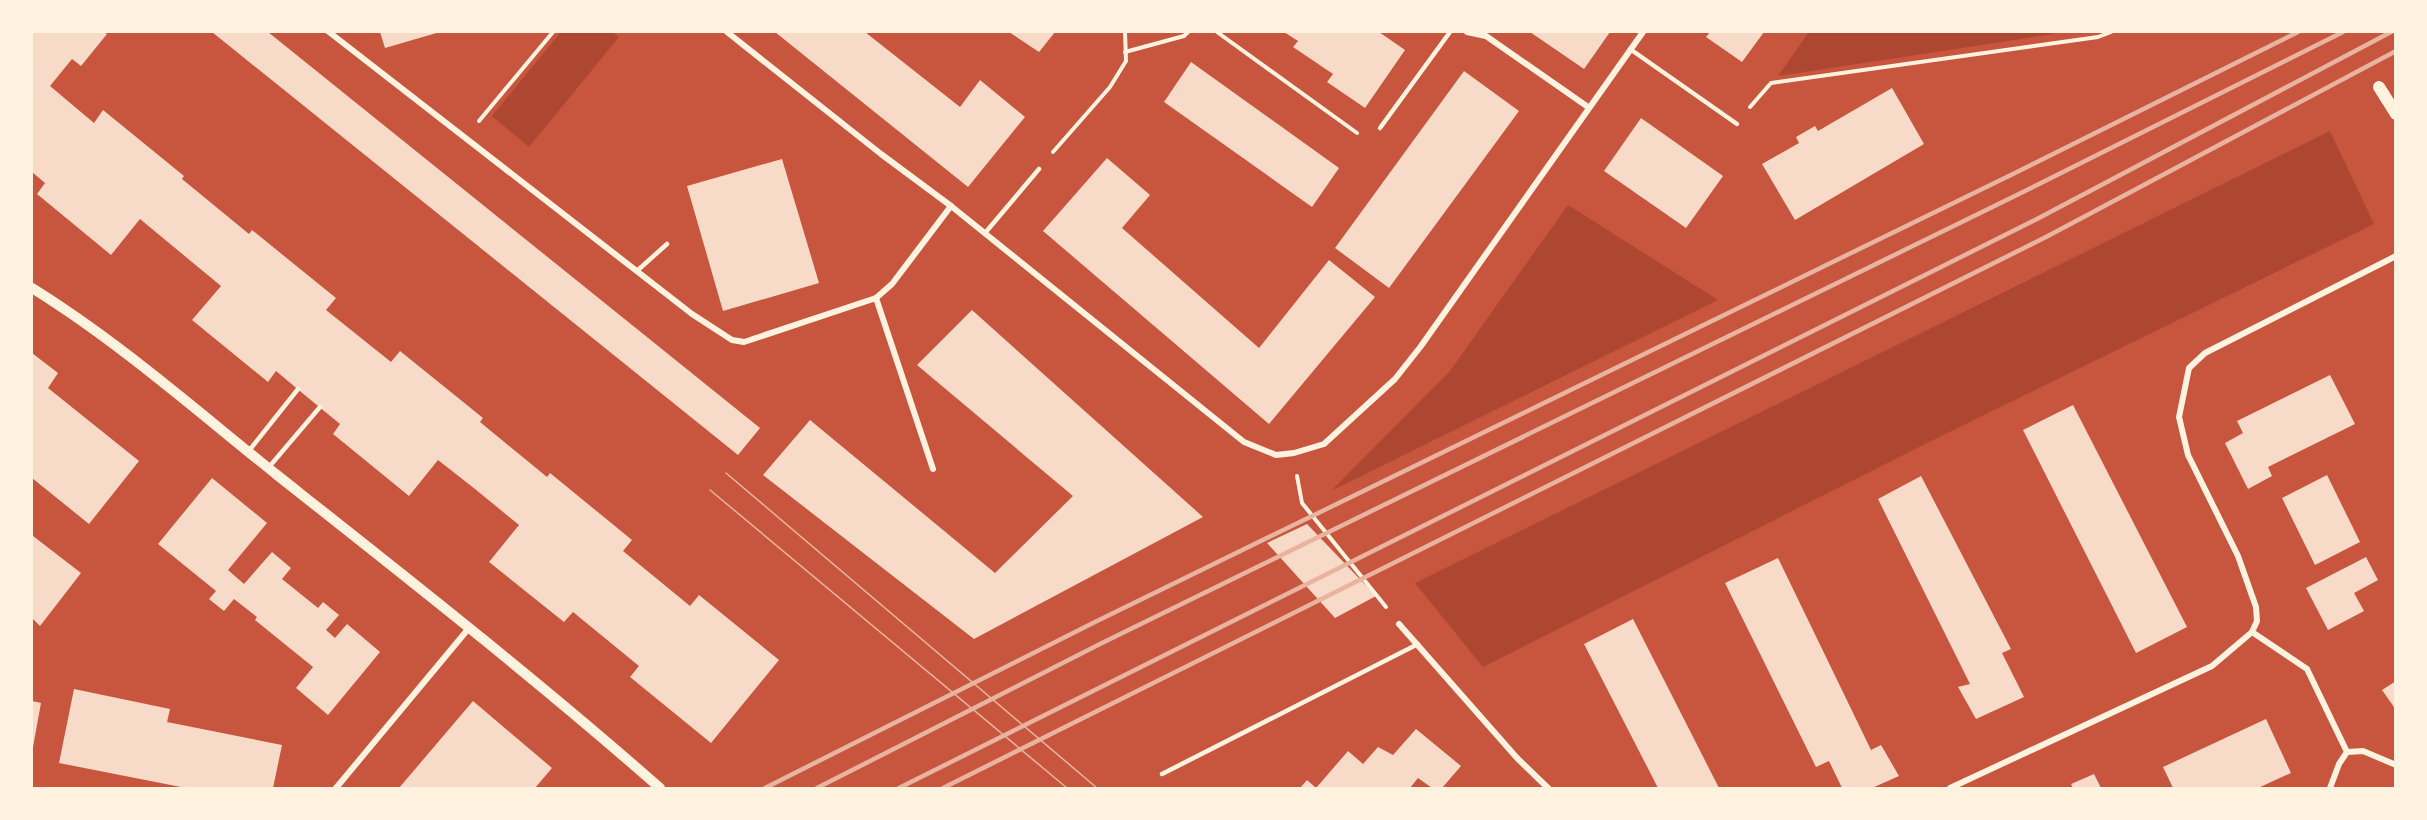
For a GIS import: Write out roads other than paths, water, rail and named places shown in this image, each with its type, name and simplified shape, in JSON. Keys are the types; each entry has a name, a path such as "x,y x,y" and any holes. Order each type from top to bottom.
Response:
{"main road":[{"path":"2379,87 2396,114"}],"street":[{"path":"329,32 692,314 732,340 744,342 876,298 892,284 951,206"},
{"path":"727,32 881,154 951,206 1244,442 1276,455 1294,453 1324,444 1395,379 1421,346 1643,32"},
{"path":"1467,32 1485,36 1588,108"},
{"path":"1950,789 2212,666 2252,632 2257,621 2253,597 2238,556 2188,455 2179,417 2190,368 2205,353 2396,256"},
{"path":"32,288 128,356 567,706 660,789"},
{"path":"876,298 933,469"},
{"path":"1399,624 1517,758 1548,789"},
{"path":"336,789 469,628"},
{"path":"2252,632 2307,669 2347,752"},
{"path":"2347,752 2363,751 2396,765"},
{"path":"2330,789 2339,764 2347,752"}],"lane":[{"path":"1380,128 1450,32"},
{"path":"1630,49 1737,124"},
{"path":"985,233 1039,169"},
{"path":"638,270 667,244"},
{"path":"248,452 298,390"},
{"path":"268,468 320,407"},
{"path":"1162,774 1418,644"}],"tram line":[{"path":"726,473 1097,788"},
{"path":"710,490 1067,788"}],"railway":[{"path":"765,788 1095,622 2015,173 2298,32"},
{"path":"817,788 1102,643 2023,192 2343,32"},
{"path":"899,788 2037,219 2391,32"},
{"path":"943,788 2046,237 2396,51"}]}
